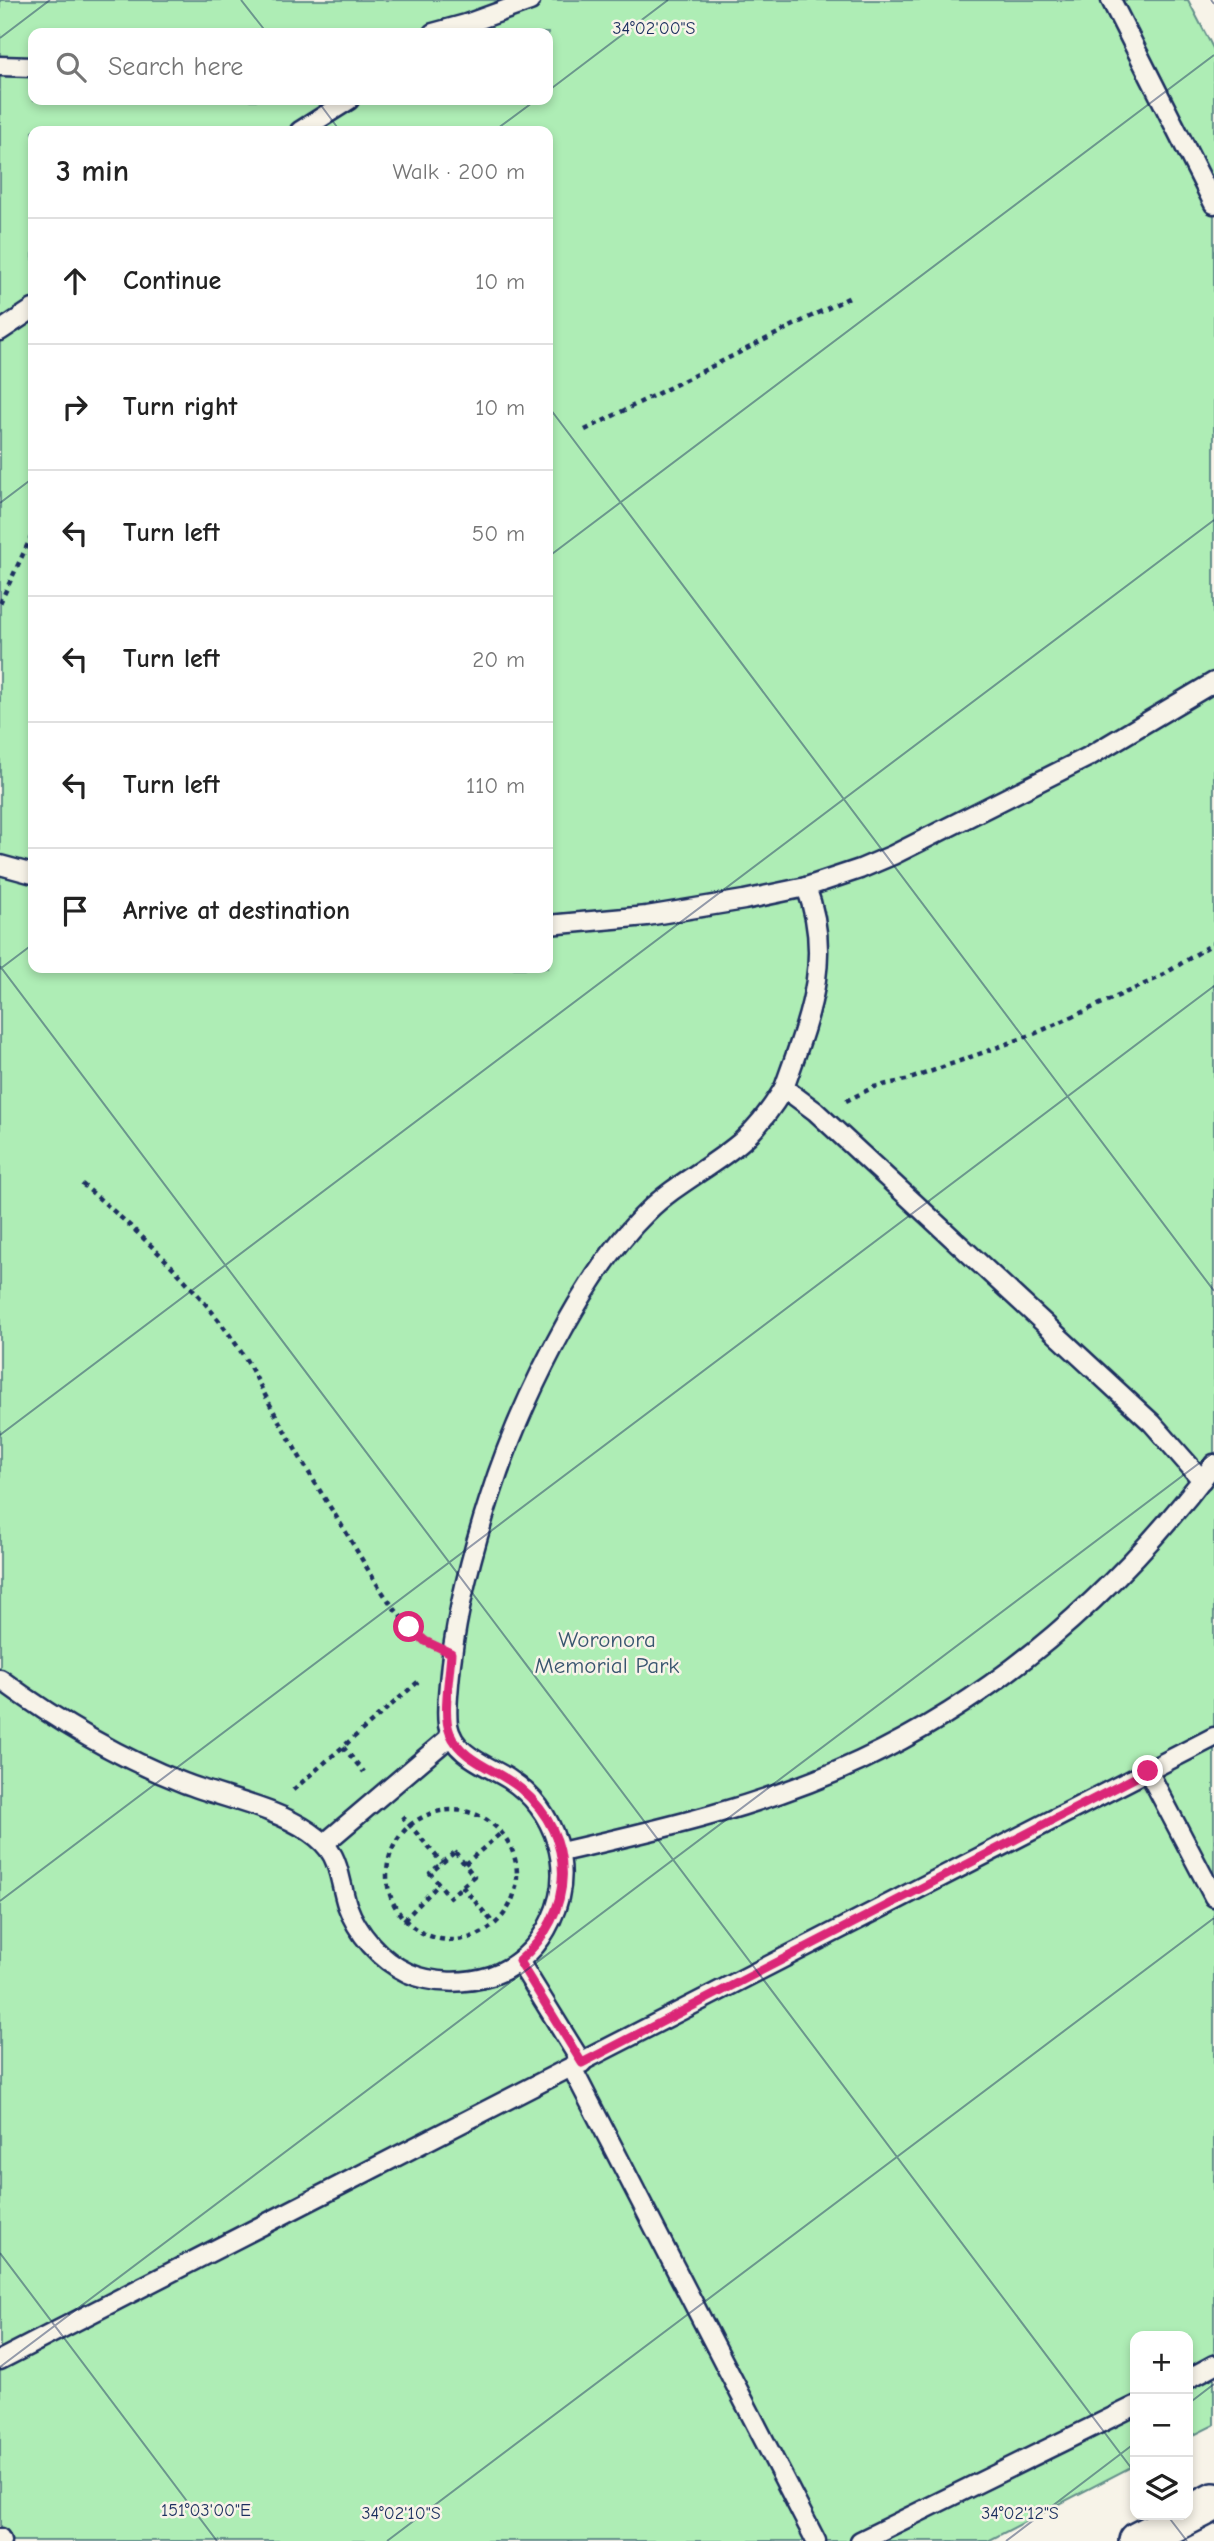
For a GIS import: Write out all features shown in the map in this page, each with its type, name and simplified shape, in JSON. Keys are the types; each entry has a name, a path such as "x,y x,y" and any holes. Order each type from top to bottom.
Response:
{"street":[{"path":"1138,2541 1214,2502"}],"lane":[{"path":"1111,0 1214,204"},
{"path":"451,28 532,1"},
{"path":"477,28 532,1"},
{"path":"0,66 28,67"},
{"path":"308,126 341,105"},
{"path":"0,331 28,312"},
{"path":"553,925 647,916 806,887 860,869 1088,757 1214,682"},
{"path":"0,865 28,873"},
{"path":"0,1678 48,1713 100,1745 183,1783 300,1825 325,1843 338,1863 346,1901 363,1936 385,1957 408,1973 451,1982 472,1981 491,1976 519,1961 542,1939 558,1906 563,1888 561,1852 541,1812 524,1791 472,1759 451,1736 447,1711 451,1653 474,1553 503,1461 548,1360 601,1265 625,1235 660,1199 743,1140 765,1117 784,1088 811,1014 817,980 817,935 806,887"},
{"path":"784,1088 824,1119 1152,1423 1202,1480"},
{"path":"561,1852 743,1805 859,1761 914,1733 1014,1668 1060,1631 1146,1547 1214,1464"},
{"path":"325,1843 451,1736"},
{"path":"0,2360 1214,1737"},
{"path":"1148,1771 1214,1897"},
{"path":"519,1961 577,2065 817,2541"},
{"path":"1193,2376 1214,2365"},
{"path":"860,2541 1130,2408"}],"path":[{"path":"585,430 852,296"},
{"path":"0,603 28,544"},
{"path":"824,1119 844,1101 874,1087 910,1079 1034,1034 1146,984 1214,943"},
{"path":"82,1184 173,1270 214,1316 247,1361 288,1437 395,1610 425,1641 451,1653 268,1812"},
{"path":"457,1811 485,1820 501,1832 515,1860 516,1879 508,1909 494,1924 472,1937 448,1940 424,1934 404,1920 388,1892 387,1871 396,1842 410,1825 437,1812 457,1811"},
{"path":"410,1825 442,1863"},
{"path":"465,1864 501,1832"},
{"path":"455,1852 474,1876 450,1897 430,1873 442,1863 455,1852"},
{"path":"404,1920 439,1884"},
{"path":"462,1886 494,1924"}],"green space":[{"name":"Woronora Memorial Park","path":"0,0 1188,0 1214,50 1214,2425 1193,2436 1193,2331 1130,2331 1130,2468 988,2541 0,2541"}],"route":[{"path":"409,1627 425,1641 451,1653 447,1711 451,1736 478,1763 524,1791 554,1833 561,1852 563,1888 558,1906 542,1939 519,1961 582,2063 1148,1771"}]}
